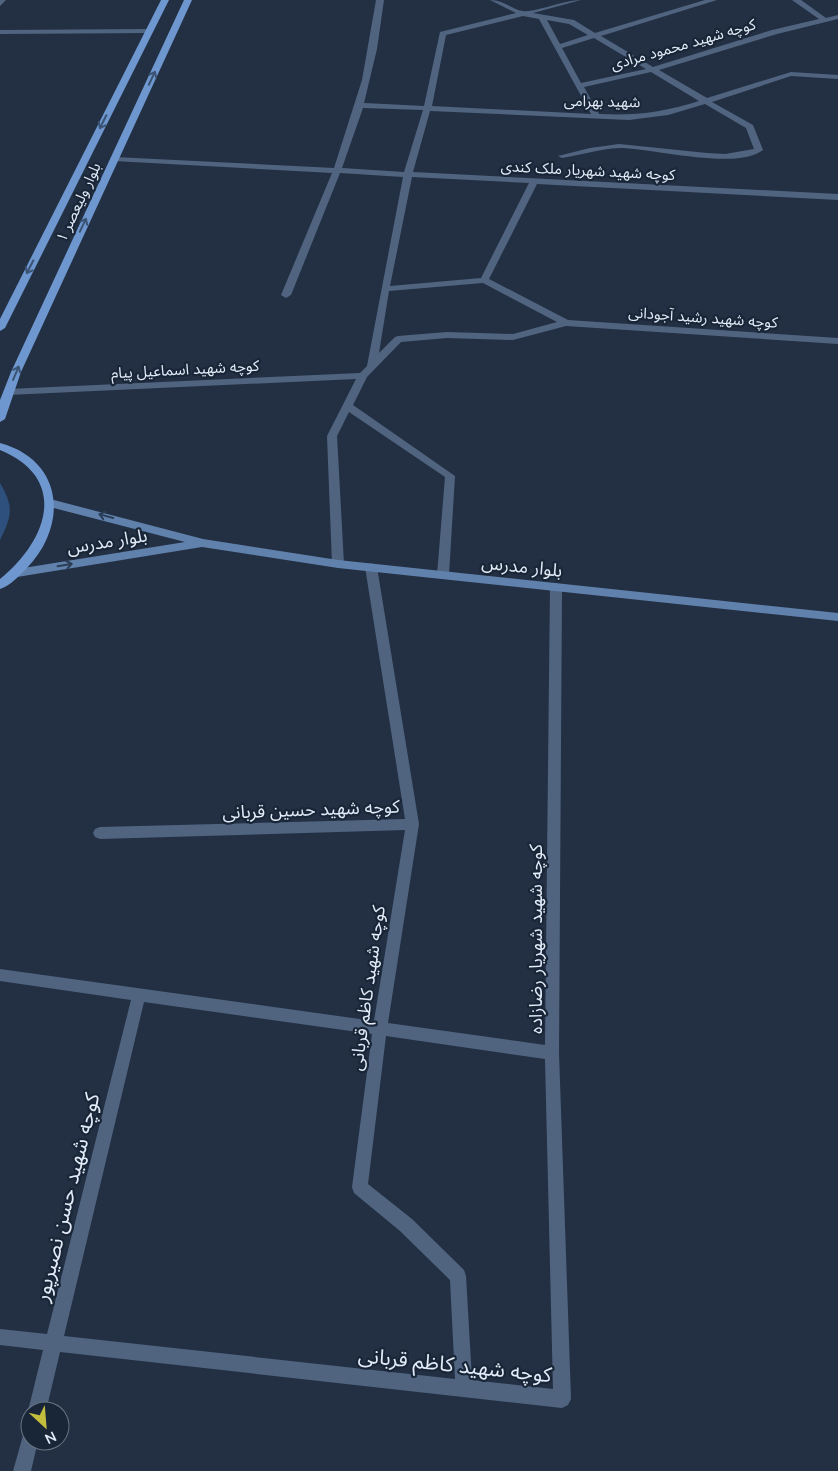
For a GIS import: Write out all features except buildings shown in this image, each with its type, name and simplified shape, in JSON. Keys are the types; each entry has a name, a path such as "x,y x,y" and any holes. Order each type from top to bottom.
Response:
{"main road":[{"name":"بلوار ولیعصر ۱","path":"0,328 165,0"},
{"name":"بلوار ولیعصر ۱","path":"0,419 2,405 188,0"},
{"path":"0,437 4,447 29,462 44,481 50,503 48,526 36,550 16,573 0,585"},
{"name":"بلوار مدرس","path":"50,503 203,543 338,564 838,617"},
{"name":"بلوار مدرس","path":"16,573 203,543"}],"street":[{"path":"0,4 2,0"},
{"path":"286,295 337,171 359,105 373,50 380,0"},
{"path":"494,0 524,14 571,22 750,127 759,150 745,155 706,156 618,146 562,156"},
{"path":"372,366 408,174 427,109 443,34 577,0"},
{"path":"557,47 713,0"},
{"path":"796,0 824,20"},
{"name":"کوچه شهید محمود مرادی","path":"579,86 652,70 775,32 838,16"},
{"path":"542,17 596,116"},
{"path":"0,32 149,31"},
{"name":"شهید بهرامی","path":"359,105 629,118 668,113 791,74 838,77"},
{"name":"کوچه شهید شهریار ملک کندی","path":"114,159 838,197"},
{"path":"484,280 534,181"},
{"path":"385,289 484,280 566,324"},
{"path":"338,564 332,436 363,376 372,366 398,340 447,335 513,337 566,324"},
{"name":"کوچه شهید رشید آجودانی","path":"566,324 838,341"},
{"name":"کوچه شهید اسماعیل پیام","path":"8,392 363,376"},
{"path":"347,406 450,476 443,575"},
{"name":"کوچه شهید حسین قربانی","path":"100,833 412,824 370,567"},
{"name":"کوچه شهید شهریار رضازاده","path":"0,975 552,1053 556,587"},
{"name":"کوچه شهید کاظم قربانی","path":"412,824 380,1029 360,1188 406,1225 458,1276 464,1388"},
{"name":"کوچه شهید حسن نصیرپور","path":"38,1401 138,995"},
{"name":"کوچه شهید کاظم قربانی","path":"0,1337 562,1399 552,1053"},
{"path":"22,1471 27,1451"}],"shaded area":[{"path":"0,483 8,499 10,512 0,540"}]}
